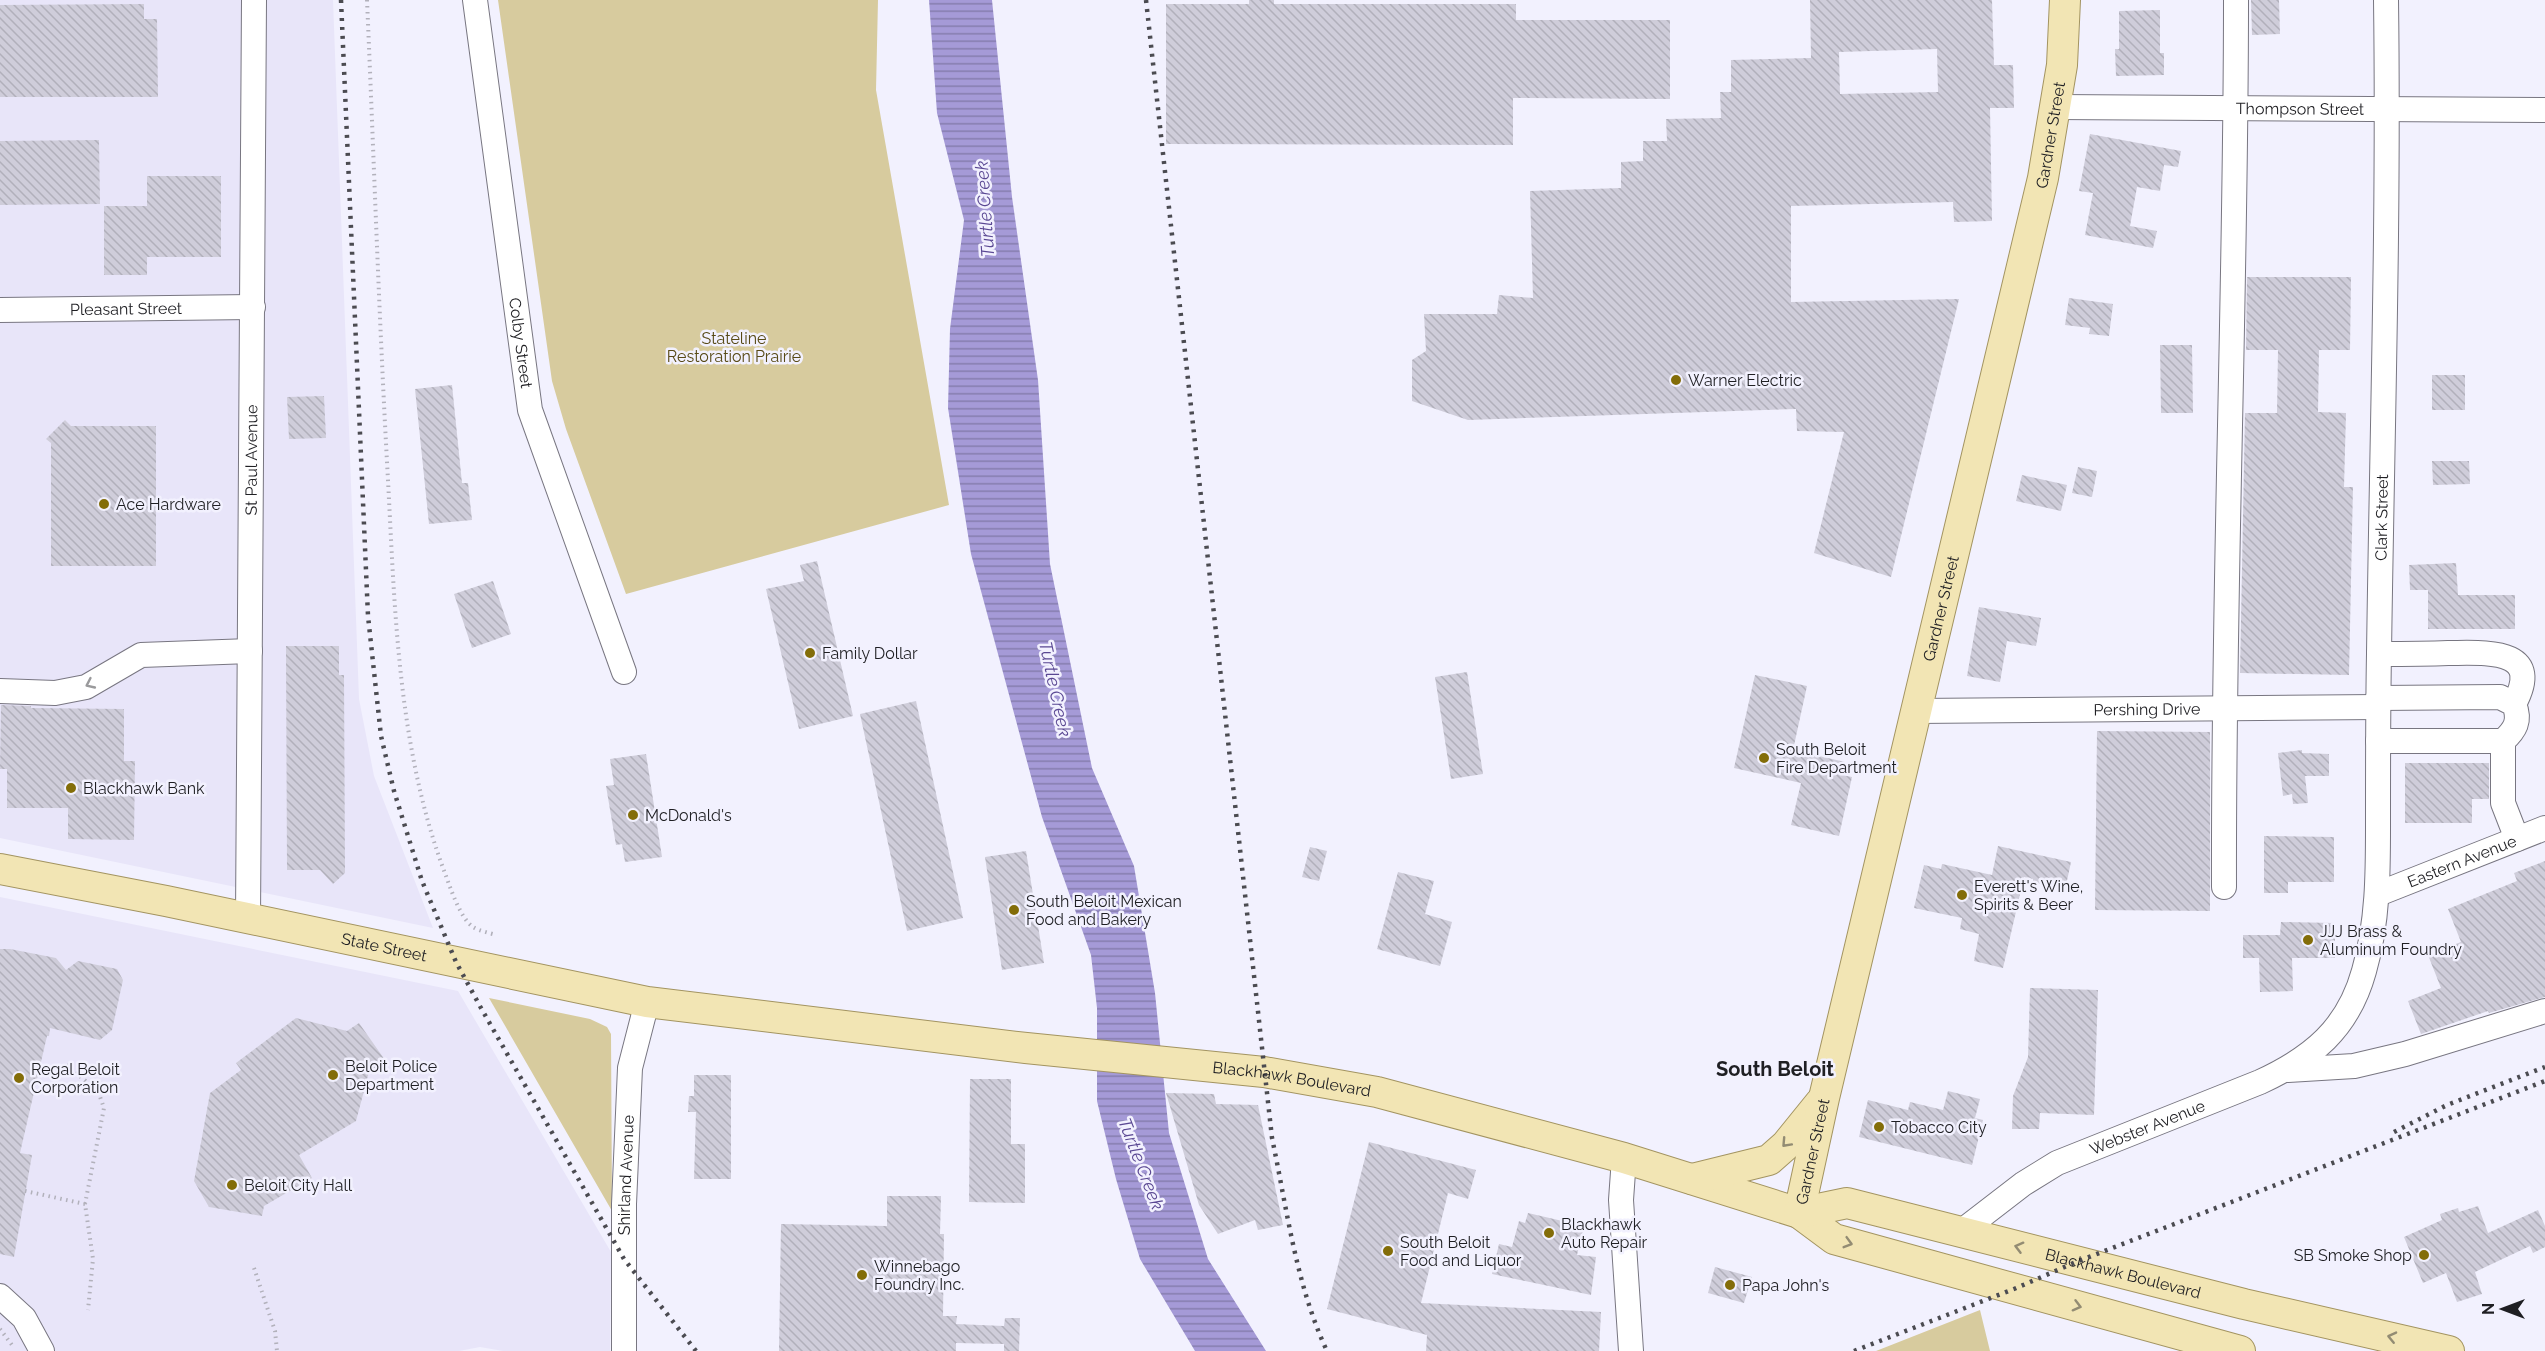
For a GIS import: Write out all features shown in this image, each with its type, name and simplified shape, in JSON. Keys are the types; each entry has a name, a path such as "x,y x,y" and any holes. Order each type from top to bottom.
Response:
{"main road":[{"name":"Gardner Street","path":"1799,1213 1824,1098 2043,178 2062,65 2066,0"},
{"name":"State Street","path":"0,869 647,1002 768,1018"},
{"name":"Blackhawk Boulevard","path":"768,1018 1264,1072 1377,1092 1624,1158 1799,1213 1834,1239 2240,1351"},
{"path":"1692,1179 1769,1160 1786,1145 1824,1098"},
{"name":"Blackhawk Boulevard","path":"1799,1213 1847,1203 2233,1301 2449,1351"}],"street":[{"name":"St Paul Avenue","path":"248,919 254,0"},
{"name":"Colby Street","path":"476,0 530,410 624,672"},
{"path":"2224,886 2223,707 2236,108 2236,0"},
{"name":"Clark Street","path":"2336,1029 2351,1005 2364,972 2378,894 2378,703 2388,110 2386,0"},
{"name":"Thompson Street","path":"2056,107 2545,110"},
{"name":"Pleasant Street","path":"0,310 253,307"},
{"path":"0,691 55,693 86,687 141,655 250,651"},
{"path":"2378,741 2502,741 2516,728 2518,712 2514,704 2524,691 2530,676 2529,670 2516,656 2486,653 2379,654"},
{"name":"Pershing Drive","path":"1916,711 2223,707 2500,697 2514,704"},
{"path":"2502,741 2504,803 2517,839"},
{"name":"Eastern Avenue","path":"2378,894 2545,828"},
{"name":"Shirland Avenue","path":"624,1351 624,1204 630,1068 647,1002"},
{"path":"2285,1070 2354,1066 2405,1054 2545,1011"},
{"name":"Webster Avenue","path":"1962,1231 2023,1184 2057,1163 2285,1070 2313,1052 2336,1029"},
{"path":"1624,1158 1621,1200 1631,1351"},
{"path":"1,1296 24,1318 42,1351"}],"path":[{"path":"367,0 377,273 396,642 406,716 417,782 431,834 452,894 473,927 496,935"},
{"path":"66,1065 98,1091 104,1108 85,1204 93,1259 88,1310"},
{"path":"25,1191 85,1204"},
{"path":"254,1268 275,1331 277,1351"},
{"path":"0,1329 15,1351"}],"shaded area":[{"path":"0,0 333,0 359,699 374,776 433,928 0,838"},
{"path":"0,897 458,991 611,1252 610,1351 503,1351 480,1347 459,1351 0,1351"}],"green space":[{"name":"Stateline Restoration Prairie","path":"498,0 878,0 876,90 949,505 626,594 566,429 552,381"},
{"path":"489,998 590,1019 607,1027 611,1034 612,1211"},
{"path":"1980,1310 1990,1351 1876,1351"}],"water":[{"name":"Turtle Creek","path":"929,0 992,0 1012,197 1038,380 1050,564 1092,768 1134,866 1155,993 1169,1133 1208,1259 1266,1351 1195,1351 1140,1259 1116,1179 1097,1101 1097,1008 1091,955 1042,817 971,554 948,408 950,329 964,220 937,113"}],"building":[{"path":"1249,0 1274,0 1274,4 1516,4 1516,20 1670,20 1670,99 1513,98 1513,145 1166,144 1166,4 1249,4"},
{"name":"Warner Electric","path":"1810,0 1992,0 1994,65 2013,65 2014,108 1990,108 1992,221 1954,222 1953,202 1791,206 1791,302 1959,299 1891,577 1814,553 1844,432 1797,431 1796,409 1468,420 1412,401 1412,360 1426,351 1424,314 1497,314 1499,295 1533,298 1530,191 1621,188 1621,162 1643,161 1643,141 1667,141 1666,119 1721,118 1720,92 1731,92 1731,60 1811,58","holes":["1937,49 1938,92 1840,94 1839,52"]},
{"path":"2251,0 2279,0 2280,34 2252,35"},
{"path":"144,4 144,19 157,19 158,97 0,97 0,5"},
{"path":"2160,10 2160,53 2164,53 2164,75 2116,76 2115,49 2119,49 2119,11"},
{"path":"2090,134 2181,151 2178,167 2164,165 2160,191 2137,187 2130,226 2157,231 2153,248 2085,235 2093,193 2079,191"},
{"path":"99,140 100,204 0,205 0,141"},
{"path":"147,176 221,176 221,257 147,257 147,275 104,275 104,206 147,206"},
{"path":"2247,277 2351,277 2350,350 2319,350 2318,412 2346,413 2344,487 2353,487 2349,675 2240,673 2245,413 2277,413 2278,350 2246,350"},
{"path":"2069,298 2113,304 2109,336 2089,334 2090,328 2065,325"},
{"path":"2160,345 2192,345 2193,413 2161,413"},
{"path":"2432,375 2465,375 2465,410 2432,410"},
{"path":"452,385 462,483 468,483 472,520 429,524 415,389"},
{"path":"324,396 326,438 289,439 287,397"},
{"name":"Ace Hardware","path":"65,420 71,426 156,426 156,566 51,566 51,443 46,439"},
{"path":"2432,461 2469,461 2470,484 2433,485"},
{"path":"2078,467 2097,471 2092,497 2072,493"},
{"path":"2022,475 2067,485 2061,511 2016,501"},
{"name":"Family Dollar","path":"817,561 853,716 799,729 766,589 804,581 800,565"},
{"path":"2456,563 2458,595 2515,595 2515,629 2428,629 2428,590 2410,590 2409,565"},
{"path":"493,581 511,634 472,648 454,594"},
{"path":"1979,607 2041,618 2036,646 2007,641 2000,682 1967,676"},
{"path":"286,646 339,646 339,675 344,675 345,873 333,884 320,870 287,870"},
{"path":"1467,672 1483,774 1451,779 1435,677"},
{"name":"South Beloit Fire Department","path":"1755,675 1807,686 1793,750 1845,762 1842,775 1852,777 1839,836 1791,825 1801,783 1734,768"},
{"path":"916,701 963,918 907,931 860,714"},
{"name":"Blackhawk Bank","path":"1,705 31,706 31,708 124,709 124,761 135,761 134,840 68,839 68,808 7,808 7,769 0,769"},
{"path":"2097,731 2210,732 2210,911 2095,910"},
{"path":"2302,750 2302,753 2329,754 2329,776 2305,776 2308,803 2293,804 2292,794 2283,796 2278,753"},
{"name":"McDonald's","path":"646,754 662,857 625,862 622,844 616,845 606,786 614,785 610,759"},
{"path":"2405,763 2489,763 2489,799 2472,799 2472,823 2405,823"},
{"path":"2264,836 2334,837 2334,882 2288,882 2288,893 2264,893"},
{"path":"1998,846 2071,862 2065,890 2033,882 2033,879 2024,877 2003,968 1974,961 1979,934 1960,929 1962,918 1914,908 1924,865 1941,869 1942,864 1992,875"},
{"path":"1310,847 1327,851 1319,881 1302,877"},
{"name":"South Beloit Mexican Food and Bakery","path":"1026,851 1044,963 1002,970 985,857"},
{"path":"2545,861 2545,997 2489,1013 2488,1011 2421,1034 2408,1001 2441,988 2428,955 2461,942 2448,909 2517,881 2514,873"},
{"path":"1398,872 1434,881 1425,914 1452,922 1440,966 1377,949"},
{"path":"2281,922 2335,923 2335,958 2292,958 2293,991 2260,992 2259,958 2243,958 2243,935 2280,935"},
{"name":"Regal Beloit Corporation","path":"0,949 56,958 66,970 78,961 117,969 123,980 112,1030 100,1040 50,1028 20,1153 32,1155 14,1257 0,1254"},
{"path":"2030,988 2098,990 2094,1115 2040,1113 2039,1129 2012,1129 2013,1096 2028,1057"},
{"path":"296,1018 347,1031 359,1023 385,1060 369,1072 356,1121 299,1155 312,1178 264,1206 262,1216 209,1207 194,1181 210,1093 241,1070 236,1063"},
{"path":"694,1075 731,1075 731,1179 694,1179 696,1112 688,1112 689,1096 694,1096"},
{"path":"970,1079 1011,1079 1011,1144 1025,1144 1025,1203 969,1202"},
{"path":"1948,1091 1980,1099 1975,1118 1983,1120 1972,1165 1859,1137 1868,1100 1908,1110 1910,1102 1943,1110"},
{"path":"1166,1093 1214,1094 1216,1104 1258,1105 1283,1225 1258,1230 1255,1220 1218,1234 1199,1205"},
{"name":"South Beloit Food and Liquor","path":"1369,1142 1476,1170 1468,1199 1448,1193 1421,1303 1601,1312 1599,1351 1426,1351 1427,1335 1327,1309"},
{"name":"Winnebago Foundry Inc.","path":"887,1196 941,1196 940,1234 944,1234 943,1316 957,1316 956,1324 1004,1326 1005,1318 1020,1318 1019,1351 1004,1351 1004,1344 956,1343 956,1351 779,1351 781,1224 887,1226"},
{"path":"2478,1206 2488,1233 2538,1210 2545,1226 2545,1247 2533,1253 2530,1246 2475,1272 2482,1294 2457,1302 2446,1273 2423,1283 2404,1237 2442,1220 2440,1214 2458,1208 2459,1212"},
{"path":"1528,1213 1584,1226 1577,1255 1596,1257 1591,1295 1492,1274 1499,1244 1512,1247 1519,1221 1525,1223"},
{"name":"Papa John's","path":"1715,1267 1752,1277 1744,1303 1708,1293"}],"railway":[{"path":"341,0 368,616 381,736 394,791 422,881 456,962 624,1259 696,1351"},
{"path":"1146,0 1272,1138 1300,1273 1307,1300 1327,1351"},
{"path":"2394,1132 2447,1105 2545,1067"},
{"path":"1854,1351 2014,1289 2076,1262 2545,1081"}],"place":[{"name":"Warner Electric","path":"1676,380"},
{"name":"Ace Hardware","path":"104,504"},
{"name":"Family Dollar","path":"810,653"},
{"name":"South Beloit Fire Department","path":"1764,758"},
{"name":"Blackhawk Bank","path":"71,788"},
{"name":"McDonald's","path":"633,815"},
{"name":"Everett's Wine, Spirits & Beer","path":"1962,895"},
{"name":"South Beloit Mexican Food and Bakery","path":"1014,910"},
{"name":"JJJ Brass & Aluminum Foundry","path":"2308,940"},
{"name":"Beloit Police Department","path":"333,1075"},
{"name":"Regal Beloit Corporation","path":"19,1078"},
{"name":"Tobacco City","path":"1879,1127"},
{"name":"Beloit City Hall","path":"232,1185"},
{"name":"Blackhawk Auto Repair","path":"1549,1233"},
{"name":"South Beloit Food and Liquor","path":"1388,1251"},
{"name":"SB Smoke Shop","path":"2424,1255"},
{"name":"Winnebago Foundry Inc.","path":"862,1275"},
{"name":"Papa John's","path":"1730,1285"}],"district":[{"name":"South Beloit","path":"1775,1069"}]}
